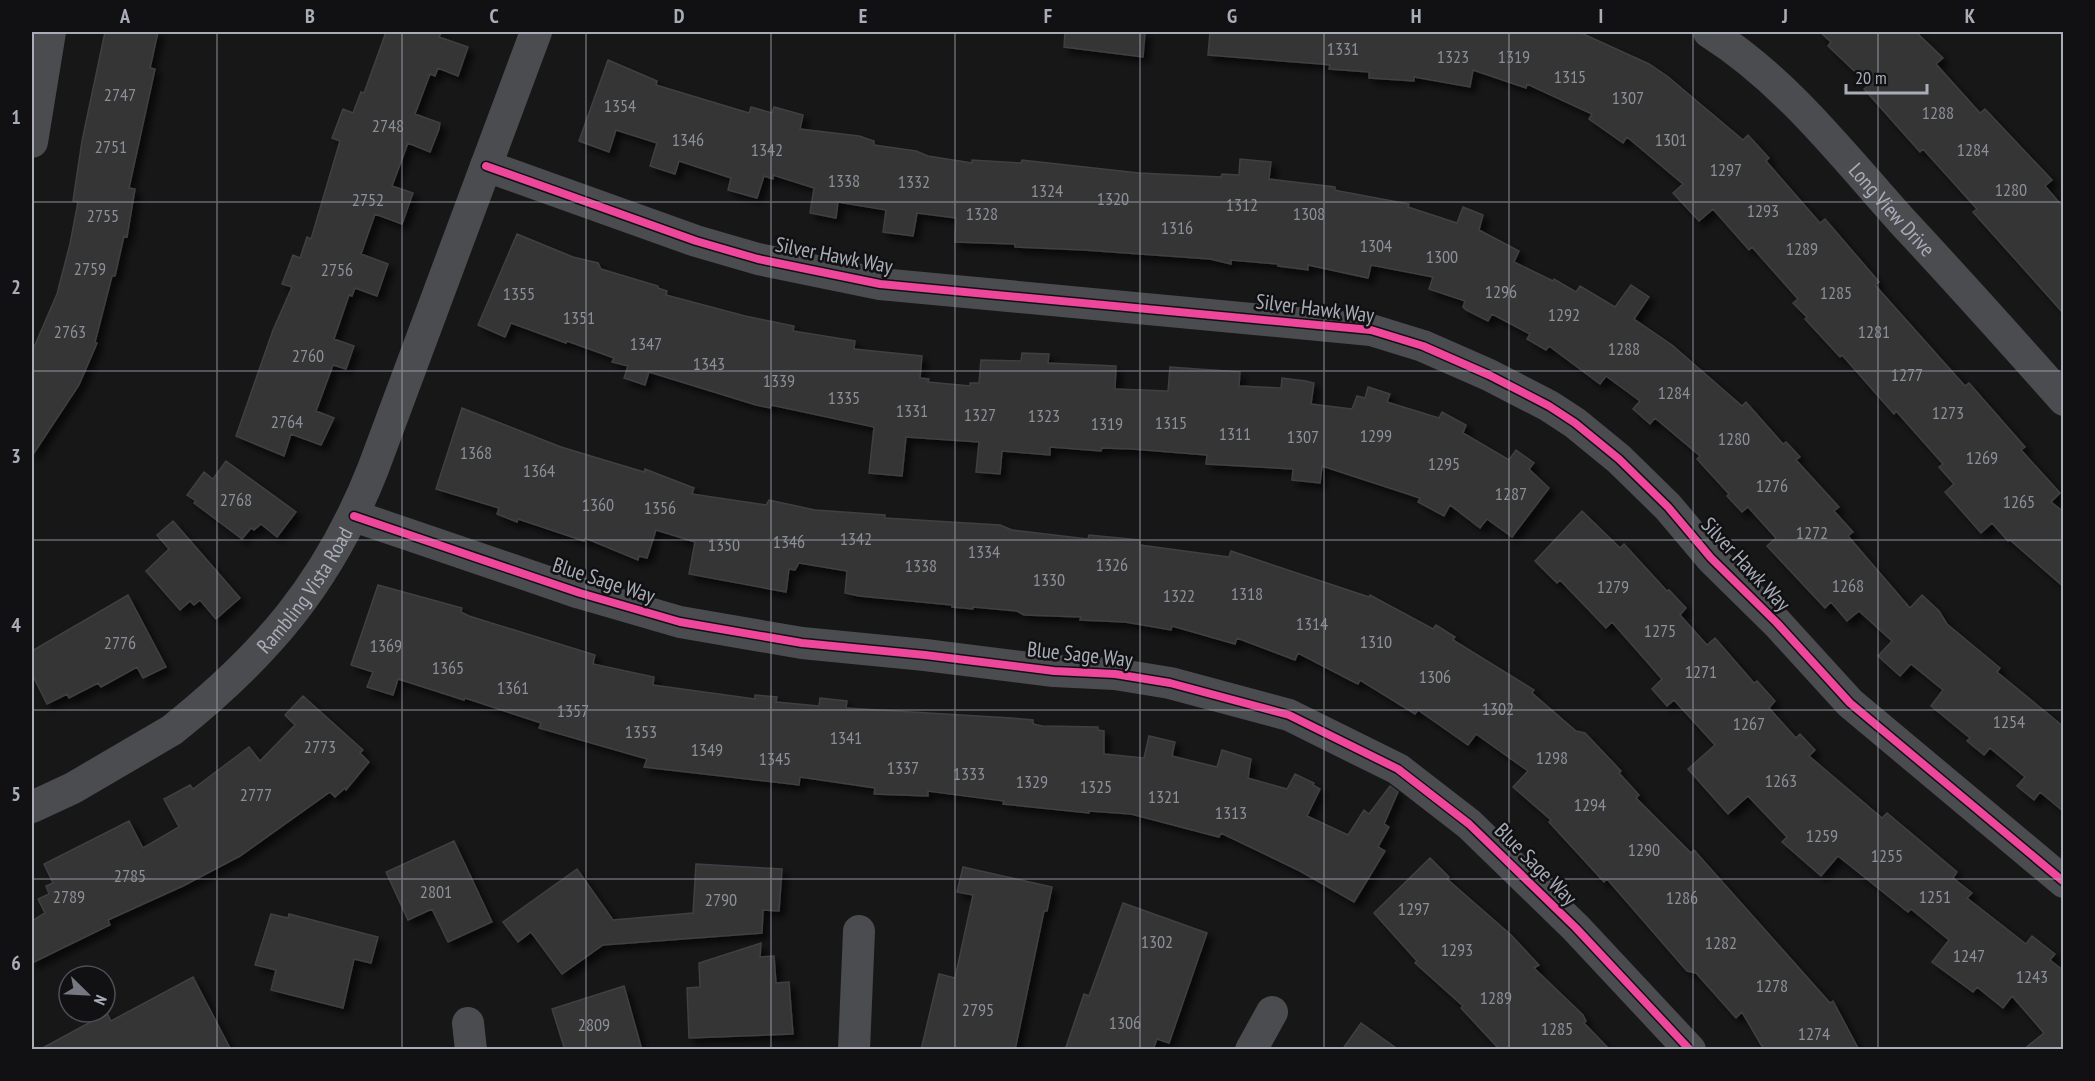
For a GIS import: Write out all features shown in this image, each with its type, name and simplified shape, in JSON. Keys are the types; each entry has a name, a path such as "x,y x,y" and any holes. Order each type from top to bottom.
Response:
{"street":[{"path":"32,142 50,32"},
{"name":"Rambling Vista Road","path":"32,807 73,788 172,730 256,656 297,609 325,569 354,516 536,32"},
{"name":"Long View Drive","path":"1709,32 1750,61 1802,108 2064,400"},
{"name":"Silver Hawk Way","path":"486,166 696,241 812,272 880,284 1371,330 1423,346 1490,375 1549,406 1619,459 1668,507 1711,558 1777,623 1850,703 2064,882"},
{"name":"Blue Sage Way","path":"354,516 580,593 681,622 802,643 1137,678 1235,699 1289,715 1398,770 1469,824 1576,928 1690,1050"},
{"path":"854,1050 859,931"},
{"path":"1251,1050 1272,1012"}],"building":[{"path":"105,32 158,32 150,68 155,69 129,188 135,189 127,237 124,236 115,276 112,276 95,342 97,343 79,385 32,456 32,352 57,294 70,244 78,202 73,201 82,141"},
{"path":"386,32 442,32 439,37 468,47 458,76 438,68 435,76 430,74 415,114 440,123 430,152 408,143 392,186 413,193 402,224 375,214 361,254 388,264 377,296 355,288 352,296 349,295 334,339 354,346 346,369 333,365 316,411 334,418 321,445 291,434 284,456 236,436 273,330 292,287 282,284 293,255 300,258 307,237 311,239 340,141 332,138 343,109 353,113 361,92 364,93"},
{"path":"1065,32 1145,32 1143,57 1064,47"},
{"path":"1210,32 1579,32 1649,64 1667,76 1743,140 1748,135 1769,158 1766,161 1820,223 1825,219 1879,282 1875,285 1965,386 1969,383 2025,447 2021,450 2060,493 2051,502 2064,512 2064,587 2010,540 2008,541 1992,523 1981,533 1945,492 1954,484 1939,467 1943,464 1896,411 1894,414 1842,355 1840,357 1805,319 1807,317 1793,303 1798,299 1752,247 1749,250 1713,209 1699,221 1673,193 1683,184 1627,137 1623,143 1589,119 1592,114 1527,84 1526,88 1473,70 1470,87 1414,77 1414,81 1369,78 1369,72 1329,69 1330,65 1208,55"},
{"path":"1820,32 1916,32 1943,58 1936,64 1980,113 1985,109 2052,180 2045,186 2064,208 2064,314 1973,212 1977,209 1923,149 1920,152 1864,89 1869,85 1828,46 1831,42"},
{"path":"608,60 657,81 656,85 749,113 751,107 772,113 774,107 803,115 800,129 859,136 874,141 874,145 972,163 972,160 1021,163 1022,160 1139,173 1221,177 1222,174 1239,175 1240,159 1271,162 1269,179 1335,187 1335,190 1339,191 1409,204 1408,207 1457,223 1463,207 1483,215 1479,230 1519,251 1514,262 1553,281 1554,279 1576,292 1580,286 1615,307 1631,285 1649,297 1634,319 1672,345 1742,406 1746,402 1783,444 1786,442 1800,457 1796,460 1839,507 1834,511 1853,532 1848,536 1910,608 1922,595 1939,611 1947,624 2000,668 1997,672 2064,727 2064,812 2040,792 2034,800 2017,786 2025,777 1990,748 1984,755 1967,741 1970,738 1931,706 1943,690 1911,664 1900,676 1878,656 1892,641 1859,611 1847,621 1831,602 1825,608 1767,546 1776,538 1748,507 1742,512 1727,496 1729,494 1697,459 1700,456 1655,418 1650,424 1633,409 1640,401 1606,376 1600,384 1549,346 1546,350 1527,339 1530,334 1492,314 1488,321 1466,310 1463,307 1465,301 1429,289 1433,277 1371,265 1368,278 1308,265 1308,270 1278,266 1278,264 1231,260 1231,264 1210,259 1015,247 1015,244 955,242 956,218 917,213 913,236 883,232 886,210 838,202 836,218 810,213 814,188 773,175 773,179 764,176 757,198 728,190 731,178 679,161 675,174 650,166 657,143 616,130 609,152 579,141"},
{"path":"517,234 573,257 598,263 601,269 658,286 667,291 666,295 745,316 794,326 793,331 855,341 854,349 922,356 920,378 929,379 928,382 970,386 970,383 979,383 981,360 1021,361 1022,353 1049,354 1048,363 1116,366 1115,389 1168,391 1170,367 1240,372 1239,386 1281,388 1282,378 1306,381 1314,383 1311,404 1352,409 1357,396 1365,398 1368,387 1390,394 1387,402 1439,418 1442,412 1466,425 1463,433 1509,460 1516,450 1534,463 1529,469 1549,488 1512,537 1487,519 1480,528 1450,505 1444,516 1418,502 1420,498 1322,466 1320,483 1292,480 1293,469 1206,464 1207,455 1132,449 1102,448 1101,451 1050,447 1050,455 1002,451 1000,474 976,472 979,442 906,437 902,476 869,473 874,427 771,405 770,408 756,405 649,372 645,385 624,378 628,366 612,362 614,358 567,341 566,343 511,323 505,337 478,325"},
{"path":"462,408 561,447 644,472 645,469 694,488 692,494 766,505 769,500 815,510 885,515 885,518 1000,525 1012,530 1088,539 1089,535 1140,540 1140,545 1229,557 1231,551 1369,597 1370,595 1433,629 1436,625 1455,637 1453,640 1534,690 1532,693 1576,731 1585,733 1621,771 1619,773 1639,795 1636,798 1691,853 1694,850 1830,1003 1833,1001 1859,1050 1764,1050 1742,1012 1736,1018 1696,973 1687,971 1607,879 1604,882 1549,822 1551,820 1513,787 1528,771 1476,734 1468,745 1418,710 1415,714 1360,680 1358,684 1298,653 1295,660 1237,638 1235,644 1172,626 1171,630 1125,622 1080,620 1081,617 1024,615 1017,611 973,607 973,609 859,596 845,593 847,571 799,563 795,570 789,569 786,592 689,574 695,542 656,530 647,558 639,556 638,560 585,538 584,541 518,519 517,522 497,514 499,508 436,489"},
{"path":"226,461 296,512 277,537 261,524 254,530 251,528 242,539 194,503 196,501 187,495 204,472 213,479"},
{"path":"1582,511 1620,548 1624,544 1667,591 1669,590 1686,608 1680,615 1707,645 1715,638 1754,683 1757,681 1775,701 1769,708 1796,738 1800,734 1815,750 1809,756 1882,818 1887,813 1957,872 1953,878 1972,893 1967,898 2026,944 2032,936 2055,954 2050,960 2064,971 2064,1050 2023,1050 2044,1033 2012,996 2003,1008 1977,987 1973,992 1932,962 1949,940 1911,909 1908,912 1838,856 1821,876 1782,842 1787,837 1748,796 1728,814 1688,769 1715,745 1674,700 1667,706 1652,689 1662,679 1612,622 1606,628 1560,580 1557,583 1535,561"},
{"path":"173,521 240,598 216,619 200,600 194,605 190,601 180,610 146,571 169,549 157,535"},
{"path":"378,585 462,608 461,612 469,616 595,655 593,664 654,677 653,685 755,699 755,695 777,697 776,702 819,706 820,698 847,701 846,708 1033,720 1033,724 1042,726 1098,727 1098,730 1104,731 1104,754 1144,758 1149,736 1175,742 1172,756 1217,767 1222,750 1251,759 1248,778 1287,789 1295,774 1314,783 1313,785 1320,789 1307,816 1348,835 1364,810 1369,814 1390,786 1398,792 1384,824 1389,827 1378,847 1385,851 1354,902 1300,871 1221,833 1219,837 1131,814 1089,811 1089,813 1003,804 1004,801 928,791 928,796 874,794 875,788 800,777 799,785 644,767 647,759 539,728 541,723 465,698 464,700 398,679 393,695 367,687 373,672 351,665"},
{"path":"128,595 166,667 143,678 137,667 101,687 98,683 69,698 67,694 47,704 32,674 32,651"},
{"path":"303,696 363,750 360,753 369,762 346,790 345,788 335,797 330,792 240,856 183,886 108,920 110,925 32,963 32,921 45,913 38,899 49,894 46,886 53,883 44,864 129,821 143,848 179,827 164,799 190,785 193,789 249,747 260,761 295,725 285,715"},
{"path":"454,841 492,922 448,942 432,909 408,920 386,872"},
{"path":"1430,858 1449,877 1447,879 1511,935 1539,965 1534,968 1583,1015 1586,1021 1584,1023 1610,1050 1500,1050 1461,1008 1463,1006 1415,963 1417,961 1374,913"},
{"path":"696,864 782,869 779,911 763,910 762,933 603,945 562,974 531,932 518,942 503,922 577,869 613,920 693,913"},
{"path":"963,867 1052,887 1047,911 1044,911 1015,1050 921,1050 939,974 955,978 973,895 957,892"},
{"path":"1123,903 1207,933 1169,1043 1157,1039 1153,1050 1065,1050 1084,994 1089,996"},
{"path":"271,914 288,918 289,914 378,937 371,963 354,959 343,1008 271,990 276,970 255,965"},
{"path":"761,943 760,957 774,956 776,983 789,982 793,1034 689,1038 687,988 700,987 699,963"},
{"path":"193,977 231,1050 39,1050 87,1024 117,1024 117,1018"},
{"path":"624,986 642,1050 565,1050 552,1009"},
{"path":"1361,1023 1399,1050 1342,1050"}],"cycle path":[{"path":"486,166 696,241 758,259 880,284 1371,330 1423,346 1489,375 1549,406 1575,423 1619,459 1668,507 1711,558 1777,623 1850,703 2064,882"},
{"path":"354,516 580,593 680,622 802,643 1054,671 1115,674 1170,683 1289,715 1398,769 1469,824 1576,928 1690,1050"}]}
